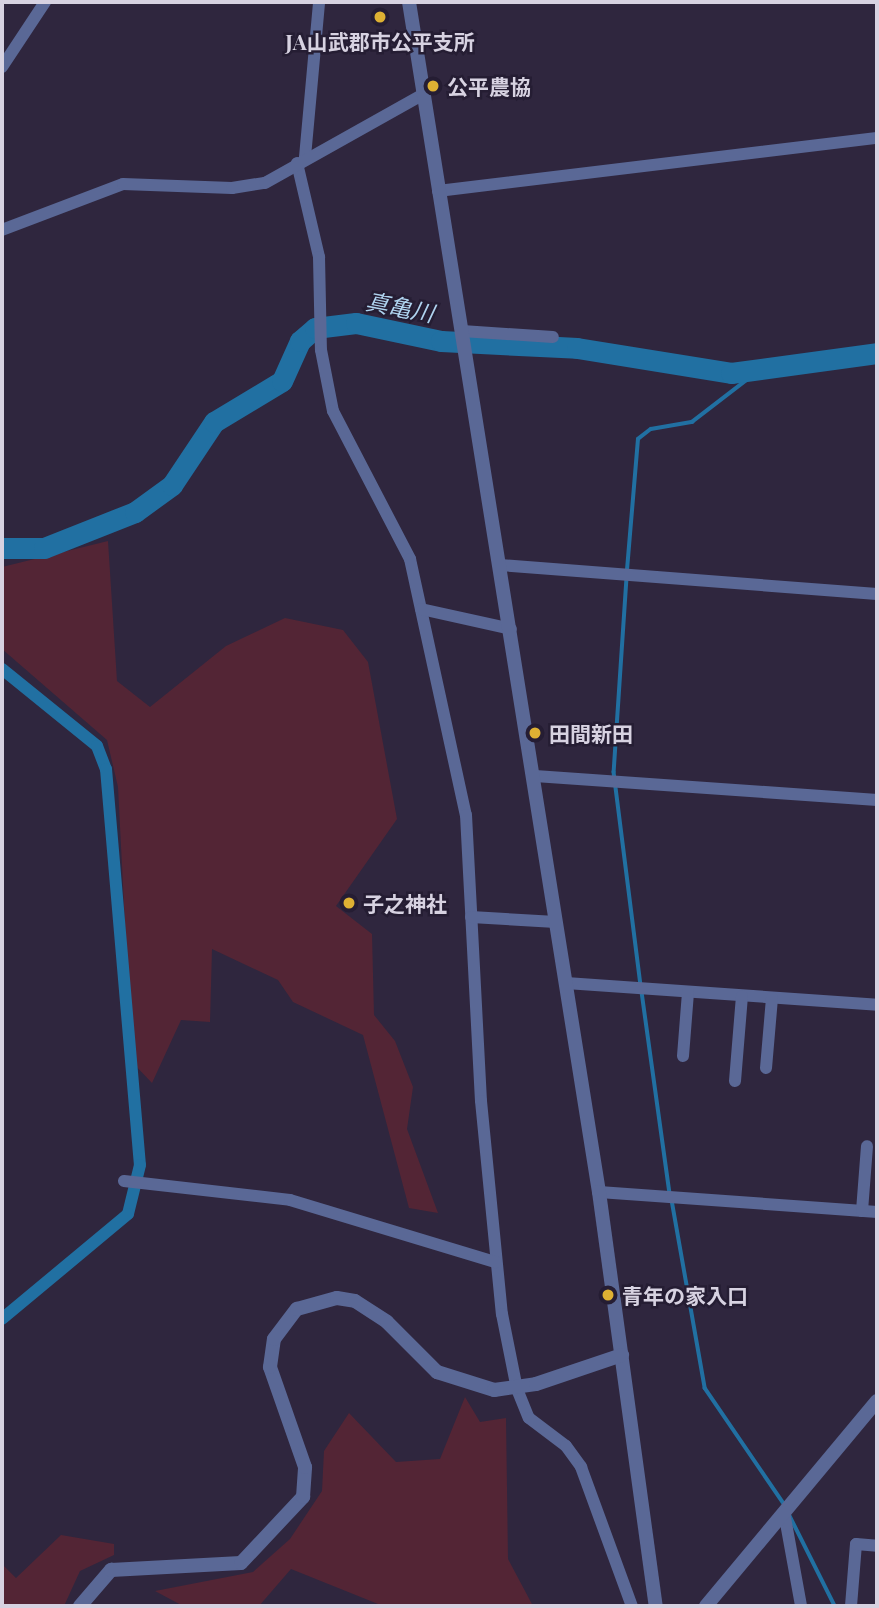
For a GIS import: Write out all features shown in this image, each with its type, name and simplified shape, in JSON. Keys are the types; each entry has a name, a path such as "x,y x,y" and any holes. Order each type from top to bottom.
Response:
{"street":[{"path":"2,67 45,2"},
{"path":"319,2 301,160 319,257 321,350 332,411 410,559 466,815 496,1262 517,1389 529,1418 566,1446 581,1468 632,1606"},
{"path":"409,2 422,95 535,776 599,1192 656,1606"},
{"path":"2,230 123,184 232,188 265,183 301,160 422,95"},
{"path":"438,191 877,138"},
{"path":"462,331 553,337"},
{"path":"500,565 877,594"},
{"path":"421,609 511,629"},
{"path":"535,776 877,800"},
{"path":"471,917 556,922"},
{"path":"566,983 877,1005"},
{"path":"682,1056 688,992"},
{"path":"735,1081 742,996"},
{"path":"766,1068 772,998"},
{"path":"862,1211 867,1146"},
{"path":"124,1181 290,1200 496,1262"},
{"path":"599,1192 877,1212"},
{"path":"80,1606 111,1570 241,1563 303,1497 305,1467 270,1367 274,1339 297,1310 337,1298 355,1301 387,1322 437,1372 494,1390 517,1389 622,1355"},
{"path":"706,1606 785,1512 870,1418 877,1401"},
{"path":"785,1512 801,1606"},
{"path":"851,1606 856,1544 877,1546"}],"shaded area":[{"path":"108,541 117,681 150,707 226,646 285,618 343,630 368,662 397,819 336,906 372,934 374,1015 395,1041 413,1087 407,1129 438,1213 409,1208 363,1035 293,1002 278,980 212,949 210,1022 181,1020 152,1083 132,1062 118,787 107,740 2,649 2,567"},
{"path":"465,1397 480,1422 506,1418 508,1559 533,1606 383,1606 291,1569 259,1606 183,1606 155,1591 253,1572 290,1539 322,1491 324,1451 349,1413 396,1462 440,1459"},
{"path":"61,1535 114,1544 114,1555 80,1571 64,1606 2,1606 2,1564 16,1578"}],"waterway":[{"name":"真亀川","path":"2,548 44,548 135,512 172,485 214,422 282,381 300,341 315,328 356,323 441,341 577,348 731,373 877,353"},
{"path":"627,570 638,439 651,429 692,422 757,372"},
{"path":"627,578 614,772 641,985"},
{"path":"2,669 97,746 106,769 140,1165 128,1214 2,1319"},
{"path":"642,992 670,1193"},
{"path":"672,1200 705,1388 784,1504"},
{"path":"789,1514 835,1606"}],"place":[{"name":"JA山武郡市公平支所","path":"380,17"},
{"name":"公平農協","path":"433,86"},
{"name":"田間新田","path":"535,733"},
{"name":"子之神社","path":"349,903"},
{"name":"青年の家入口","path":"608,1295"}]}
